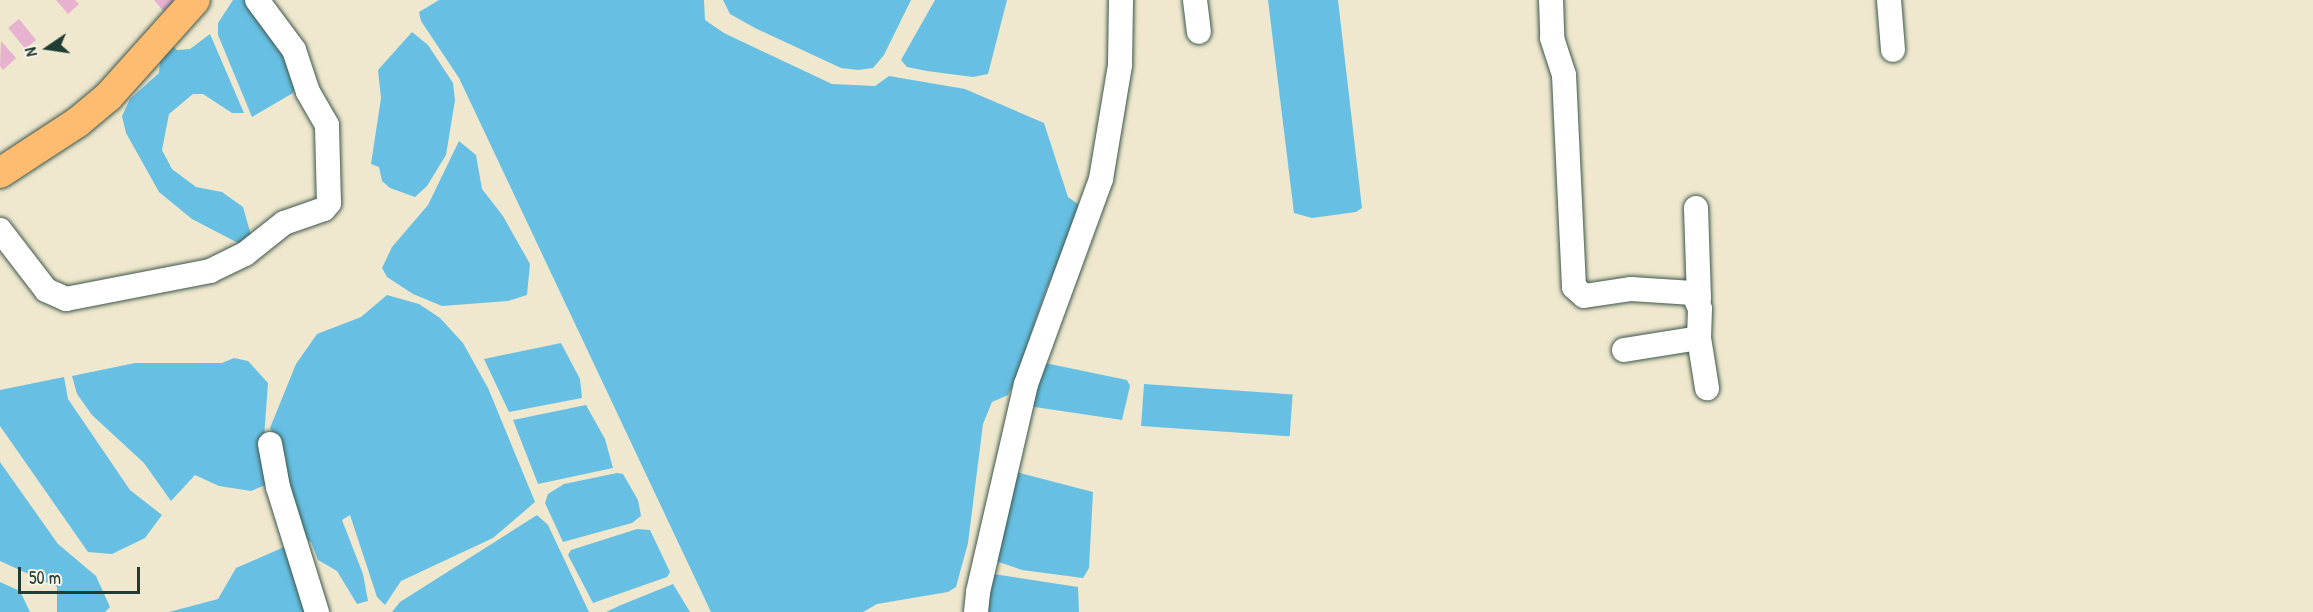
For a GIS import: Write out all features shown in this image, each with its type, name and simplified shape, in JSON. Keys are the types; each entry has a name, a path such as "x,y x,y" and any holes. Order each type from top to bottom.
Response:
{"main road":[{"path":"0,172 78,122 108,97 195,0"}],"street":[{"path":"0,230 46,290 66,299 210,271 245,254 284,223 324,209 329,203 327,125 308,92 294,50 257,0"},
{"path":"976,612 978,592 1026,384 1101,179 1120,65 1121,0"},
{"path":"1195,0 1199,32"},
{"path":"1551,0 1552,38 1564,75 1564,134 1572,182 1570,240 1577,294 1596,296 1646,289 1693,293 1699,299"},
{"path":"1889,0 1893,51"},
{"path":"1696,208 1699,338 1707,388"},
{"path":"1624,350 1699,338"},
{"path":"270,444 278,488 317,612"}],"water":[{"path":"233,0 252,0 270,22 296,85 293,93 252,117 218,35 218,23"},
{"path":"439,0 704,0 705,20 724,33 832,84 875,86 889,76 965,89 1044,123 1068,197 1079,205 1079,215 1046,290 1016,378 1008,395 992,402 983,424 968,543 956,587 948,592 877,604 863,612 711,612 459,78 421,21 419,12"},
{"path":"723,0 911,0 884,55 873,68 858,70 841,68 755,28 730,14"},
{"path":"935,0 1007,0 988,74 973,77 927,71 907,67 901,60"},
{"path":"1268,0 1338,0 1362,208 1356,212 1312,218 1294,213"},
{"path":"412,32 428,45 453,83 455,100 446,155 427,186 415,197 390,188 382,181 379,167 371,164 381,98 378,70"},
{"path":"210,34 244,113 232,113 203,94 193,94 169,114 162,150 172,169 196,187 222,192 243,207 251,235 240,244 192,219 159,192 126,133 122,116 130,99 159,73 161,50 170,44 177,50 190,49"},
{"path":"459,141 476,155 482,189 503,216 530,264 527,295 508,301 442,306 413,294 387,277 382,268 392,247 428,205"},
{"path":"387,295 419,304 440,318 463,343 488,388 535,502 493,538 401,581 385,605 377,597 350,515 342,520 363,574 368,601 357,604 337,571 318,560 311,542 297,534 280,480 286,459 270,428 296,364 317,334 361,317"},
{"path":"561,343 580,379 582,398 509,412 484,359"},
{"path":"234,358 248,361 268,383 264,438 270,483 251,491 219,486 195,475 171,501 144,463 92,415 77,394 72,376 135,363 222,363"},
{"path":"1040,362 1127,380 1130,386 1122,420 1028,406"},
{"path":"64,377 68,399 130,490 162,515 145,538 112,554 88,552 0,426 0,390"},
{"path":"1144,384 1293,394 1290,436 1141,426"},
{"path":"586,405 605,439 613,468 538,484 513,420"},
{"path":"0,462 58,544 96,576 110,607 105,612 57,612 57,587 0,561"},
{"path":"1016,472 1093,492 1089,568 1083,578 1022,570 996,561"},
{"path":"617,473 623,474 638,500 641,516 632,523 563,542 545,503 548,494 564,484"},
{"path":"537,515 548,525 589,612 392,612 400,602"},
{"path":"637,529 650,530 670,572 667,577 593,603 568,555 571,550"},
{"path":"284,547 309,612 169,612 218,599 236,568"},
{"path":"987,573 1078,587 1079,612 981,612"},
{"path":"0,582 20,591 30,612 0,612"},
{"path":"673,584 690,612 606,612 621,605"}],"building":[{"path":"56,0 75,0 79,4 68,14"},
{"path":"154,0 180,0 165,13"},
{"path":"19,19 36,40 25,49 8,28"},
{"path":"1,41 16,58 3,70 0,66"}]}
